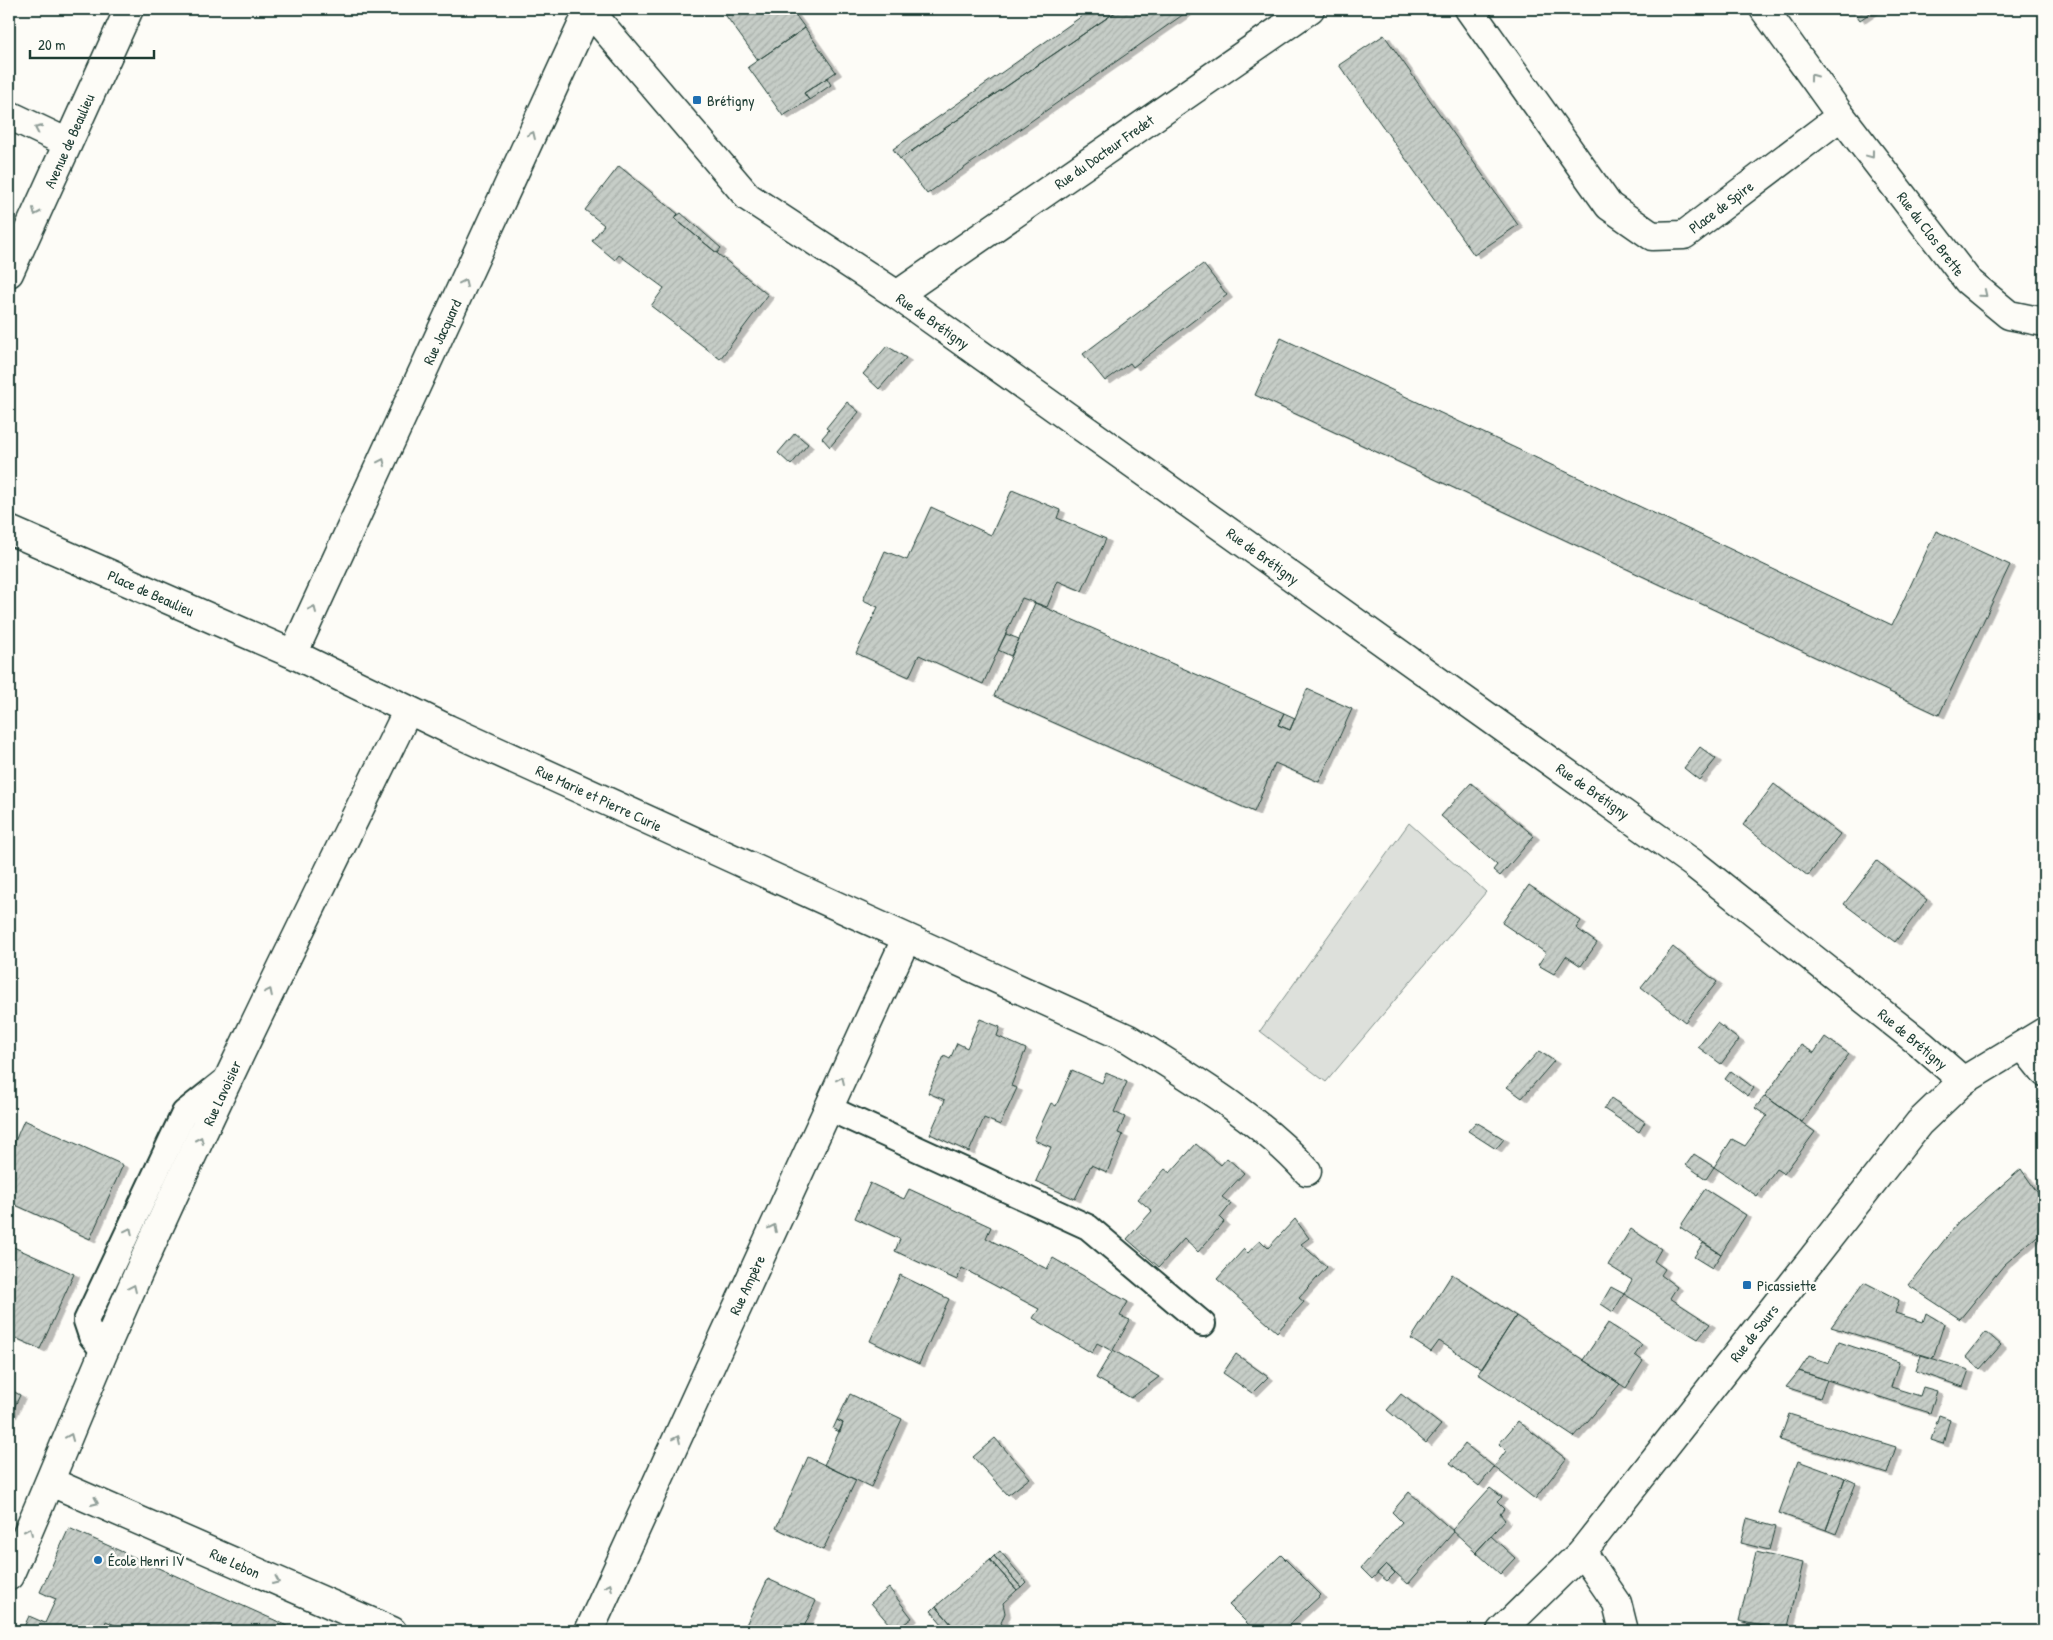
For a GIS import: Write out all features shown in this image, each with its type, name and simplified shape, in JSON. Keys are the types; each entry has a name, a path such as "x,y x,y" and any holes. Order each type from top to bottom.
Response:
{"street":[{"name":"Avenue de Beaulieu","path":"9,273 129,9"},
{"name":"Rue de Brétigny","path":"588,9 748,197 897,295 1694,864 1922,1045 1962,1081"},
{"name":"Rue Jacquard","path":"293,654 588,9"},
{"name":"Rue du Docteur Fredet","path":"897,295 1310,9"},
{"name":"Place de Spire","path":"1468,9 1609,206 1652,236 1684,235 1841,116"},
{"path":"1764,9 1841,116"},
{"path":"9,115 68,143"},
{"name":"Rue du Clos Brette","path":"1841,116 1968,281 2009,315 2044,322"},
{"name":"Place de Beaulieu","path":"9,530 293,654"},
{"name":"Rue Marie et Pierre Curie","path":"293,654 408,710 906,939 1129,1039 1210,1091 1287,1149 1307,1172"},
{"name":"Rue Lavoisier","path":"9,1576 51,1482 104,1352 228,1078 408,710"},
{"name":"Rue Ampère","path":"588,1631 906,939"},
{"path":"2034,1039 2044,1072"},
{"name":"Rue de Sours","path":"1501,1631 1582,1552 1919,1123 1962,1081 2034,1039"},
{"name":"Rue Lebon","path":"51,1482 392,1631"},
{"path":"1582,1552 1617,1603 1624,1631"}],"lane":[{"path":"828,1108 1088,1227 1203,1324"}],"shaded area":[{"path":"1409,823 1486,892 1326,1082 1260,1031"}],"building":[{"path":"721,9 791,9 805,28 758,60"},
{"path":"1092,9 1120,9 900,159 893,149"},
{"path":"1120,9 1191,9 927,194 900,159"},
{"path":"1852,9 1876,9 1860,20"},
{"path":"805,28 836,72 804,93 809,100 783,116 748,67"},
{"path":"1384,35 1518,225 1474,255 1339,65"},
{"path":"827,78 831,85 809,100 804,93"},
{"path":"619,166 678,214 674,218 768,295 720,359 651,306 664,288 619,255 615,260 592,241 604,225 585,210"},
{"path":"681,213 721,248 717,253 674,218"},
{"path":"1203,264 1227,295 1133,367 1130,363 1105,381 1083,354"},
{"path":"1281,338 1892,625 1936,531 2010,565 1939,715 1255,395"},
{"path":"887,346 906,358 879,389 863,374"},
{"path":"847,402 859,412 830,447 822,438 829,430 826,428"},
{"path":"795,433 808,444 791,465 778,453"},
{"path":"1012,490 1060,510 1057,518 1106,539 1082,591 1058,581 1047,607 1022,598 983,684 919,655 909,677 856,653 878,607 863,600 885,551 907,560 931,507 991,535"},
{"path":"1035,603 1284,713 1278,725 1290,730 1307,689 1352,709 1319,782 1275,763 1254,812 994,696"},
{"path":"1006,634 1019,639 1011,656 998,650"},
{"path":"1284,713 1295,718 1290,730 1278,725"},
{"path":"1700,747 1716,759 1699,780 1684,768"},
{"path":"1471,783 1534,836 1500,876 1493,870 1497,865 1441,816"},
{"path":"1774,784 1840,834 1808,876 1743,825"},
{"path":"1877,861 1927,900 1895,942 1844,904"},
{"path":"1529,885 1581,921 1576,928 1597,943 1581,966 1566,956 1554,974 1538,965 1546,953 1502,923"},
{"path":"1673,947 1717,982 1685,1022 1641,987"},
{"path":"980,1019 1000,1027 997,1036 1026,1049 1011,1086 1017,1088 1000,1125 984,1118 969,1152 930,1134 945,1100 928,1093 944,1056 950,1059 957,1043 967,1048"},
{"path":"1717,1023 1739,1040 1721,1064 1698,1047"},
{"path":"1825,1037 1849,1054 1802,1122 1765,1096 1801,1045 1814,1053"},
{"path":"1539,1051 1554,1061 1522,1098 1507,1087"},
{"path":"1072,1070 1102,1083 1106,1073 1127,1082 1114,1112 1125,1117 1118,1133 1123,1135 1107,1172 1091,1165 1075,1199 1036,1181 1051,1147 1034,1140 1051,1103 1056,1106"},
{"path":"1731,1071 1754,1088 1748,1096 1725,1079"},
{"path":"1765,1096 1815,1132 1784,1174 1776,1169 1757,1196 1714,1167 1732,1139 1745,1146 1767,1116 1755,1108"},
{"path":"1611,1098 1645,1122 1639,1132 1604,1109"},
{"path":"24,1120 123,1165 90,1239 9,1202 9,1155"},
{"path":"1476,1122 1504,1139 1496,1149 1468,1131"},
{"path":"1196,1144 1221,1165 1227,1158 1244,1173 1222,1197 1231,1204 1220,1218 1224,1222 1198,1252 1184,1239 1159,1267 1127,1239 1152,1211 1138,1199 1165,1169 1170,1173"},
{"path":"1694,1154 1714,1167 1706,1179 1686,1165"},
{"path":"2021,1169 2044,1202 2044,1230 2004,1265 1960,1319 1908,1285 1959,1222"},
{"path":"870,1183 904,1199 909,1189 991,1227 986,1238 1047,1269 1053,1258 1128,1302 1120,1316 1130,1320 1113,1350 1159,1377 1131,1398 1096,1378 1112,1351 1097,1343 1092,1353 1033,1318 1039,1309 962,1268 957,1280 895,1251 900,1239 855,1218"},
{"path":"1705,1189 1746,1215 1721,1254 1680,1227"},
{"path":"1295,1219 1309,1238 1301,1244 1327,1267 1299,1298 1304,1302 1277,1332 1217,1279 1244,1249 1248,1253 1260,1240 1268,1248"},
{"path":"1631,1229 1661,1249 1654,1261 1665,1269 1661,1275 1677,1287 1670,1298 1710,1324 1698,1339 1624,1294 1632,1280 1608,1265"},
{"path":"1703,1243 1721,1254 1712,1268 1694,1257"},
{"path":"9,1245 74,1274 40,1349 9,1335"},
{"path":"1452,1274 1516,1316 1482,1369 1439,1341 1431,1352 1411,1339"},
{"path":"900,1275 949,1299 919,1364 870,1341"},
{"path":"1864,1282 1899,1300 1895,1313 1923,1322 1926,1313 1944,1324 1933,1358 1831,1327"},
{"path":"1611,1287 1624,1294 1613,1312 1601,1304"},
{"path":"1516,1316 1620,1384 1574,1437 1478,1374"},
{"path":"1608,1323 1642,1345 1635,1355 1643,1361 1626,1388 1583,1360"},
{"path":"1986,1332 2001,1345 1980,1369 1966,1357"},
{"path":"1839,1342 1899,1362 1891,1387 1920,1396 1923,1387 1937,1391 1930,1413 1799,1371 1809,1356 1829,1363"},
{"path":"1236,1354 1268,1377 1252,1393 1223,1373"},
{"path":"1921,1355 1969,1370 1963,1387 1916,1371"},
{"path":"1799,1371 1827,1380 1820,1398 1786,1387"},
{"path":"9,1389 20,1395 9,1419"},
{"path":"850,1394 902,1419 871,1487 824,1465 843,1423 837,1420"},
{"path":"1401,1394 1441,1425 1426,1443 1387,1410"},
{"path":"1789,1414 1896,1447 1887,1474 1780,1440"},
{"path":"1939,1415 1950,1419 1943,1444 1931,1440"},
{"path":"837,1420 843,1423 840,1432 833,1429"},
{"path":"1518,1421 1566,1459 1535,1499 1494,1467 1506,1451 1499,1444"},
{"path":"995,1438 1030,1478 1008,1495 973,1457"},
{"path":"1465,1444 1494,1467 1479,1486 1450,1463"},
{"path":"808,1457 856,1480 823,1550 776,1528"},
{"path":"1798,1461 1845,1478 1826,1530 1779,1513"},
{"path":"1845,1478 1856,1483 1836,1534 1826,1530"},
{"path":"1490,1488 1502,1497 1497,1502 1504,1509 1500,1514 1505,1520 1476,1552 1452,1530"},
{"path":"1409,1492 1454,1532 1408,1584 1386,1564 1372,1579 1361,1568 1402,1522 1392,1512"},
{"path":"1747,1519 1775,1527 1769,1550 1741,1543"},
{"name":"École Henri IV","path":"69,1528 299,1631 128,1631 106,1621 102,1631 22,1631 29,1616 45,1623 56,1599 40,1592"},
{"path":"1491,1536 1515,1558 1500,1574 1476,1552"},
{"path":"1000,1551 1026,1582 1021,1587 994,1556"},
{"path":"1756,1552 1803,1563 1787,1631 1739,1621"},
{"path":"1281,1555 1321,1595 1282,1631 1255,1631 1229,1605"},
{"path":"994,1556 1021,1587 1017,1590 990,1560"},
{"path":"990,1560 1017,1590 1003,1603 1005,1613 1001,1623 1008,1631 957,1631 936,1606"},
{"path":"1386,1564 1395,1573 1387,1581 1377,1573"},
{"path":"768,1579 816,1601 802,1631 743,1631"},
{"path":"889,1588 912,1618 895,1631 871,1603"},
{"path":"936,1606 957,1631 948,1631 931,1611"}],"place":[{"name":"Brétigny","path":"697,100"},
{"name":"Picassiette","path":"1747,1285"},
{"name":"École Henri IV","path":"98,1560"}]}
